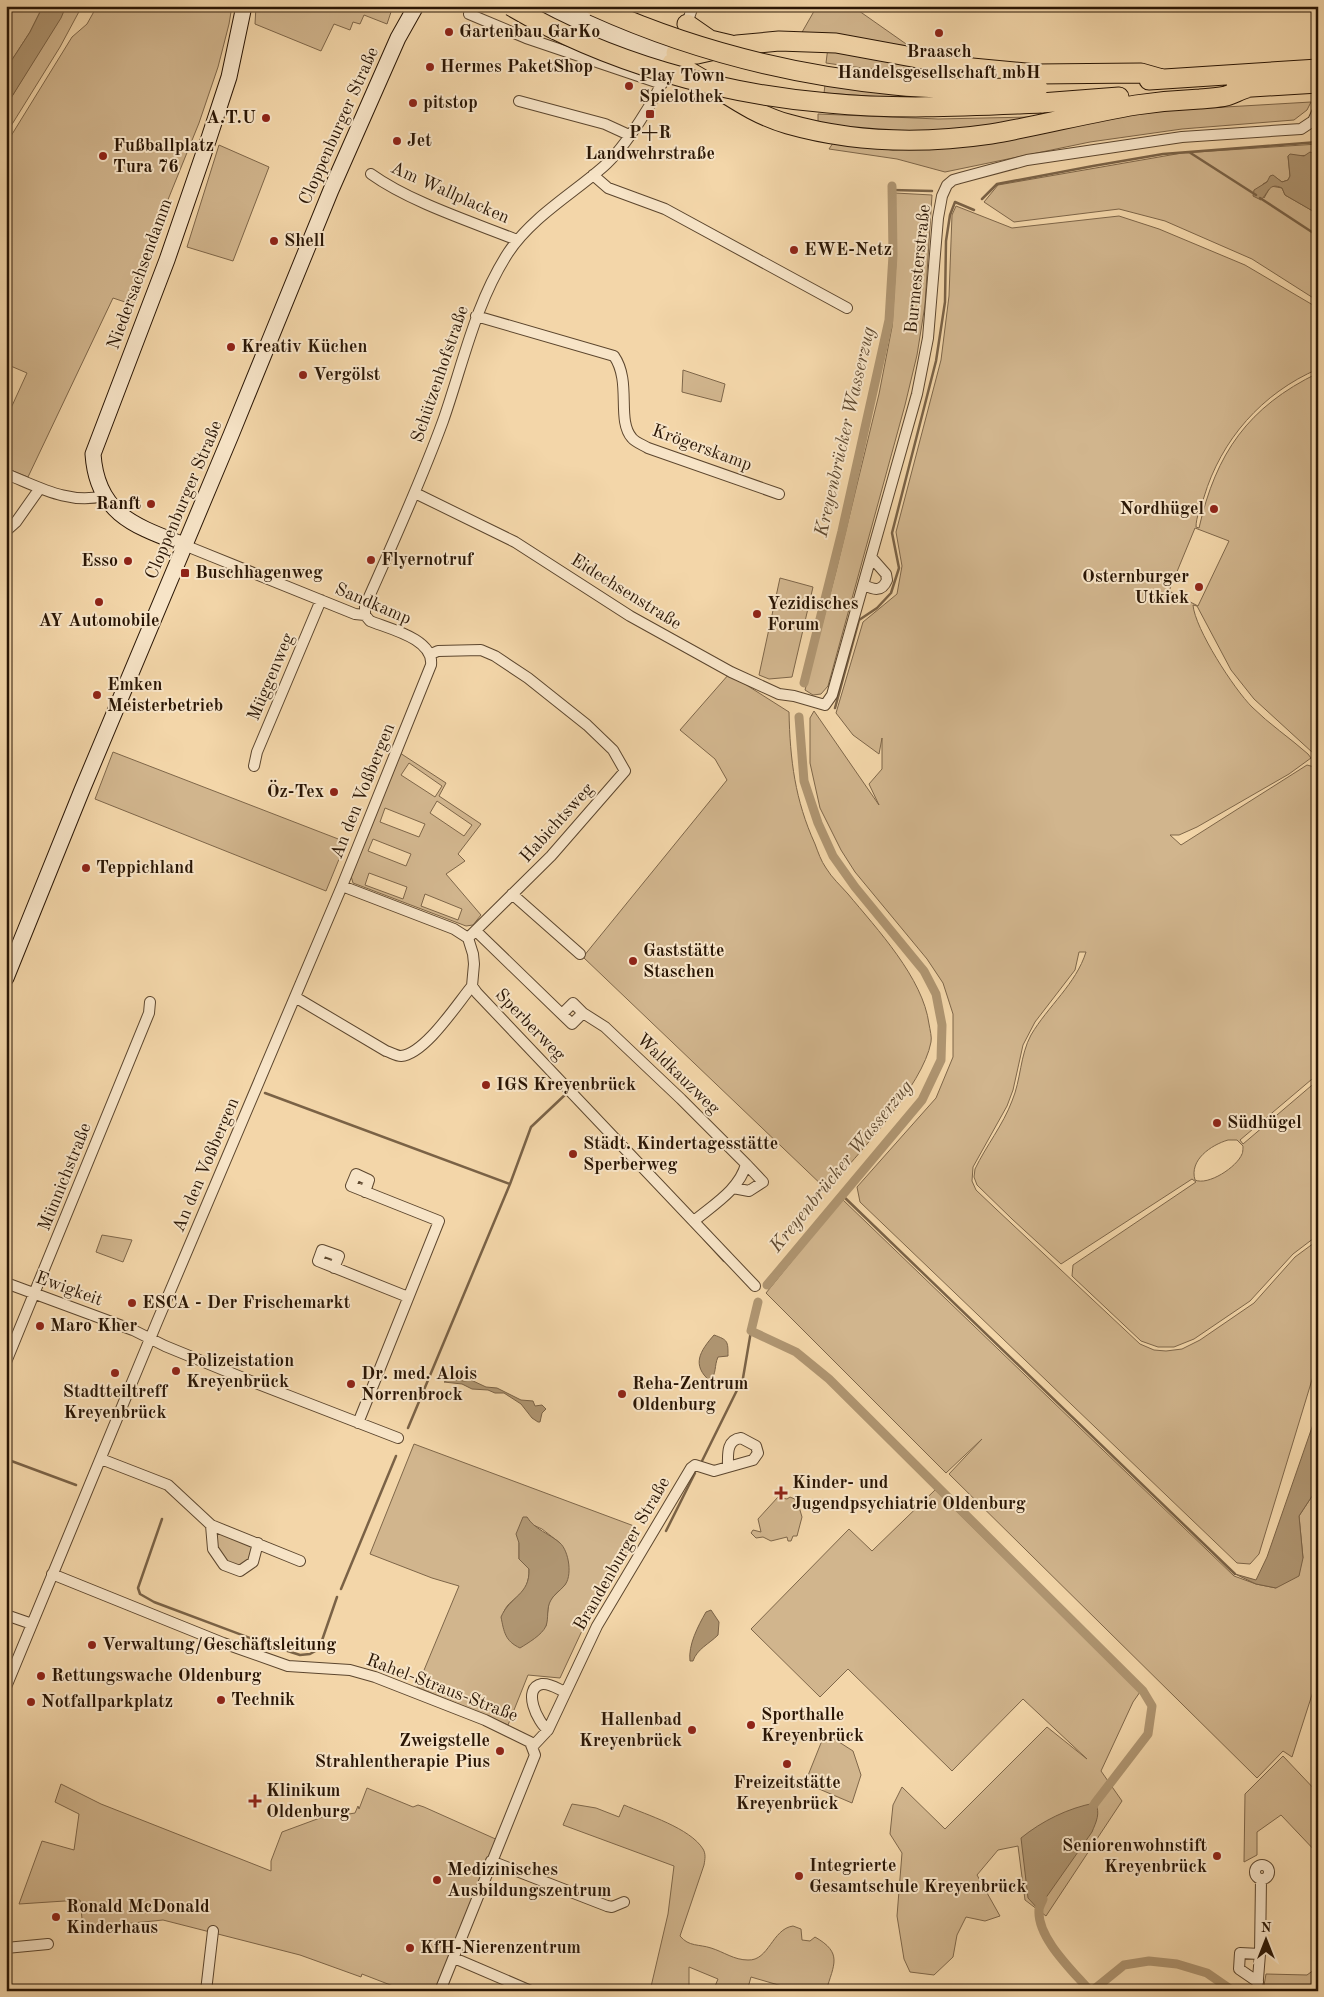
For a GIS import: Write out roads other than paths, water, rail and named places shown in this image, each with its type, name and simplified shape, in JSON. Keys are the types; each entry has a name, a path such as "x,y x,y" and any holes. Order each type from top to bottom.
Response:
{"highway":[{"path":"512,6 599,48 672,73 757,93 829,104 970,106 1162,79 1292,78 1318,83"},
{"path":"594,6 654,30 712,50 774,66 838,78 895,85 1039,95 1247,88"},
{"path":"687,24 716,43 737,45"},
{"path":"674,58 737,45 778,41 836,43 972,68 1036,74 1140,74 1162,79"},
{"path":"674,58 747,108 773,119 838,136 887,140 935,140 992,133 1088,113 1150,103 1226,96 1247,88 1292,78 1318,69"}],"main road":[{"name":"Niedersachsendamm","path":"103,496 95,472 93,454 95,446 166,260 209,138 229,77 244,6"},
{"name":"Cloppenburger Straße","path":"398,38 406,6"},
{"name":"Cloppenburger Straße","path":"6,978 331,190 398,38 416,6"},
{"path":"533,6 598,36 674,58"},
{"path":"558,6 674,58"},
{"path":"103,496 129,522 184,545"}],"street":[{"name":"Schützenhofstraße","path":"365,615 365,606 415,493 443,421 476,316 489,287 517,240 542,216 593,175 616,153 629,136 662,84 674,58 693,6"},
{"path":"468,14 526,38 662,84"},
{"path":"519,101 605,124 629,136"},
{"name":"Burmesterstraße","path":"825,705 832,695 916,394 928,338 938,218 942,196 947,185 953,180 1027,160 1182,137 1301,129 1313,121 1318,110"},
{"name":"Am Wallplacken","path":"371,174 402,191 517,240"},
{"path":"593,175 608,188 665,209 847,308"},
{"name":"Krögerskamp","path":"476,316 614,356 620,364 623,375 625,424 633,440 648,448 780,494"},
{"path":"6,474 40,488 78,499 103,496"},
{"path":"6,531 16,522 40,488"},
{"name":"Eidechsenstraße","path":"415,493 515,542 630,616 731,672 779,694 794,696 825,705"},
{"name":"Sandkamp","path":"184,545 355,614 365,615 370,621 421,643 431,654"},
{"path":"864,585 873,589 880,589 887,580 886,574 871,557"},
{"name":"Müggenweg","path":"254,766 257,752 321,600"},
{"name":"Habichtsweg","path":"431,654 438,651 481,650 496,656 528,678 587,725 613,750 625,772 551,856 472,935"},
{"name":"An den Voßbergen","path":"6,1687 342,886 430,669 431,654"},
{"path":"342,886 472,935 572,1024 583,1013"},
{"path":"512,894 580,954"},
{"name":"Sperberweg","path":"472,935 474,964 472,986 477,993 755,1286"},
{"path":"295,997 386,1051 400,1056 414,1052 427,1041 472,986"},
{"name":"Münnichstraße","path":"6,1362 121,1084 149,1013 150,1002"},
{"name":"Waldkauzweg","path":"562,1014 573,1003 583,1013 605,1027 681,1099 763,1182 749,1192 733,1188"},
{"path":"694,1221 733,1188 744,1171 746,1164"},
{"path":"358,1423 439,1221 365,1192"},
{"path":"334,1268 408,1297"},
{"name":"Ewigkeit","path":"6,1283 133,1330 244,1378 398,1438"},
{"path":"101,1459 168,1485 212,1525 300,1560"},
{"name":"Brandenburger Straße","path":"533,1746 548,1730 598,1626 691,1468 695,1465 714,1471 728,1466"},
{"path":"212,1525 213,1549 224,1565 240,1571 253,1562 258,1543"},
{"name":"Rahel-Straus-Straße","path":"52,1574 223,1643 288,1666 350,1670 375,1677 485,1720 526,1739 533,1746"},
{"path":"6,1615 32,1624"},
{"path":"548,1730 542,1726 534,1708 533,1691 536,1686 548,1684 565,1692"},
{"path":"440,1991 535,1755 533,1746"},
{"path":"491,1861 607,1906 612,1907 624,1902"},
{"path":"1257,1986 1262,1880"},
{"path":"206,1991 212,1931"},
{"path":"6,1948 48,1944"},
{"path":"1257,1986 1239,1969 1240,1953 1260,1954"},
{"path":"454,1958 531,1991"}],"waterway":[{"path":"982,199 997,184 1163,154 1318,142"},
{"path":"1189,152 1256,195"},
{"name":"Kreyenbrücker Wasserzug","path":"804,683 842,531 889,320 893,255 892,186"},
{"path":"892,190 932,191"},
{"path":"1260,198 1318,236"},
{"path":"835,708 859,620 877,608 891,593 899,568 892,533 936,361 945,302 946,241 950,215 955,202 974,210"},
{"name":"Kreyenbrücker Wasserzug","path":"767,1285 922,1100 941,1060 942,1025 936,994 924,971 855,887 833,856 818,823 804,781 799,717"},
{"path":"265,1093 510,1184 531,1127 568,1092"},
{"path":"408,1428 510,1184"},
{"path":"842,1195 1235,1574"},
{"path":"704,1239 724,1261"},
{"name":"Kreyenbrücker Wasserzug","path":"758,1302 751,1331 796,1352 829,1379 1143,1691 1152,1706 1148,1734 1089,1813"},
{"path":"702,1461 743,1378 751,1331"},
{"path":"341,1589 396,1456"},
{"path":"6,1459 76,1485"},
{"path":"666,1531 695,1473"},
{"path":"162,1519 138,1588 140,1594 154,1602 300,1655 310,1654 319,1649 337,1597"},
{"path":"1043,1899 1039,1910 1044,1932 1057,1954 1090,1991"},
{"path":"1092,1991 1124,1965 1149,1961 1177,1964 1207,1973 1233,1991"}],"place":[{"name":"Gartenbau GarKo","path":"449,32"},
{"name":"Braasch Handelsgesellschaft mbH","path":"939,33"},
{"name":"Hermes PaketShop","path":"430,67"},
{"name":"Play Town Spielothek","path":"629,86"},
{"name":"pitstop","path":"413,103"},
{"name":"P+R Landwehrstraße","path":"650,114"},
{"name":"A.T.U","path":"266,118"},
{"name":"Jet","path":"397,141"},
{"name":"Fußballplatz Tura 76","path":"103,156"},
{"name":"Shell","path":"274,241"},
{"name":"EWE-Netz","path":"794,250"},
{"name":"Kreativ Küchen","path":"231,347"},
{"name":"Vergölst","path":"303,375"},
{"name":"Ranft","path":"151,504"},
{"name":"Nordhügel","path":"1214,509"},
{"name":"Flyernotruf","path":"371,560"},
{"name":"Esso","path":"128,561"},
{"name":"Buschhagenweg","path":"185,573"},
{"name":"Osternburger Utkiek","path":"1199,587"},
{"name":"AY Automobile","path":"99,602"},
{"name":"Yezidisches Forum","path":"757,614"},
{"name":"Emken Meisterbetrieb","path":"97,695"},
{"name":"Öz-Tex","path":"334,792"},
{"name":"Teppichland","path":"86,868"},
{"name":"Gaststätte Staschen","path":"633,961"},
{"name":"IGS Kreyenbrück","path":"486,1085"},
{"name":"Südhügel","path":"1217,1123"},
{"name":"Städt. Kindertagesstätte Sperberweg","path":"573,1154"},
{"name":"ESCA - Der Frischemarkt","path":"132,1303"},
{"name":"Maro Kher","path":"40,1326"},
{"name":"Polizeistation Kreyenbrück","path":"176,1371"},
{"name":"Stadtteiltreff Kreyenbrück","path":"115,1373"},
{"name":"Dr. med. Alois Norrenbrock","path":"351,1384"},
{"name":"Reha-Zentrum Oldenburg","path":"622,1394"},
{"name":"Kinder- und Jugendpsychiatrie Oldenburg","path":"781,1493"},
{"name":"Verwaltung/Geschäftsleitung","path":"92,1645"},
{"name":"Rettungswache Oldenburg","path":"41,1676"},
{"name":"Technik","path":"221,1700"},
{"name":"Notfallparkplatz","path":"31,1702"},
{"name":"Sporthalle Kreyenbrück","path":"751,1725"},
{"name":"Hallenbad Kreyenbrück","path":"692,1730"},
{"name":"Zweigstelle Strahlentherapie Pius","path":"500,1751"},
{"name":"Freizeitstätte Kreyenbrück","path":"787,1764"},
{"name":"Klinikum Oldenburg","path":"255,1801"},
{"name":"Seniorenwohnstift Kreyenbrück","path":"1217,1856"},
{"name":"Integrierte Gesamtschule Kreyenbrück","path":"799,1876"},
{"name":"Medizinisches Ausbildungszentrum","path":"437,1880"},
{"name":"Ronald McDonald Kinderhaus","path":"56,1917"},
{"name":"KfH-Nierenzentrum","path":"410,1948"}]}
